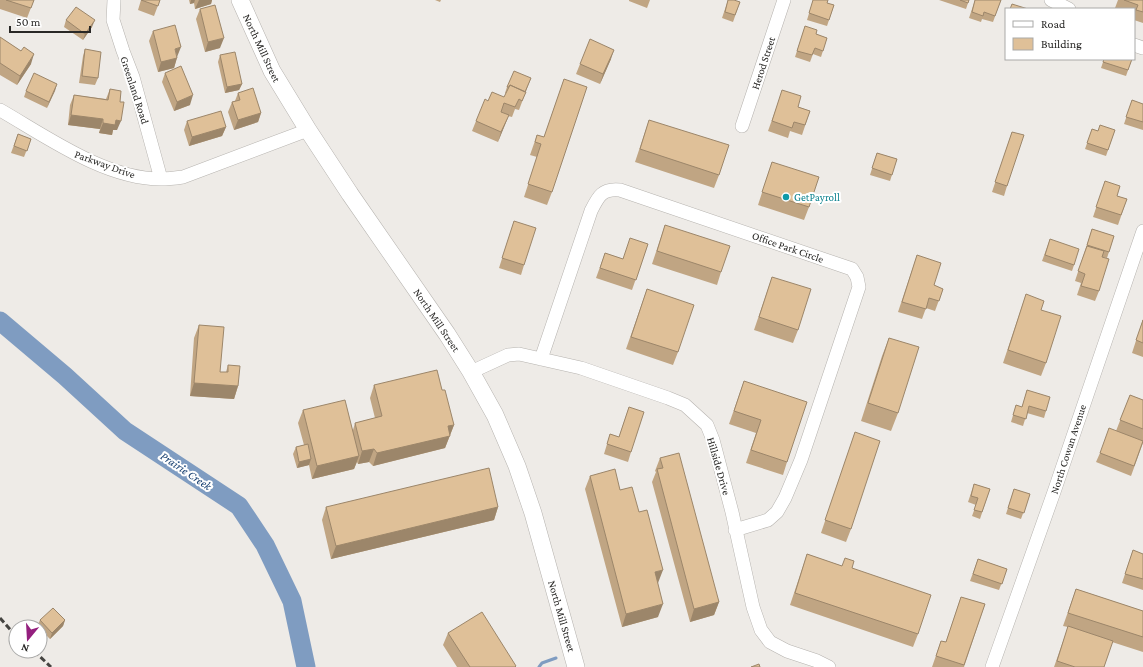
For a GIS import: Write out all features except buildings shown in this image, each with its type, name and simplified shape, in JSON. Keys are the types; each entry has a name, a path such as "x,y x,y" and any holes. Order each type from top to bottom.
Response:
{"main road":[{"name":"North Mill Street","path":"240,0 272,72 308,130 354,199 447,334 471,372 495,415 517,466 533,513 576,667"}],"street":[{"name":"Greenland Road","path":"114,0 113,20 133,77 161,179"},
{"name":"Herod Street","path":"742,126 784,0"},
{"path":"1051,0 1067,8"},
{"name":"Parkway Drive","path":"0,110 44,135 67,151 133,176 161,179 183,177 308,130"},
{"name":"Office Park Circle","path":"541,359 591,211 599,195 611,189 620,190 852,269 857,277 859,287 801,460 785,498 778,512 768,520 736,530"},
{"name":"North Cowan Avenue","path":"992,667 1143,232"},
{"name":"Hillside Drive","path":"471,372 508,355 520,354 581,368 685,405 707,425 713,440 736,530 753,607 761,630 770,642 787,651 817,661 827,667"}],"waterway":[{"name":"Prairie Creek","path":"0,321 65,376 125,431 239,506 265,545 292,601 306,667"},
{"path":"539,667 542,663 556,658"}],"railway":[{"path":"0,618 8,627"},
{"path":"42,659 51,667"}],"place":[{"name":"GetPayroll","path":"786,197"}]}
